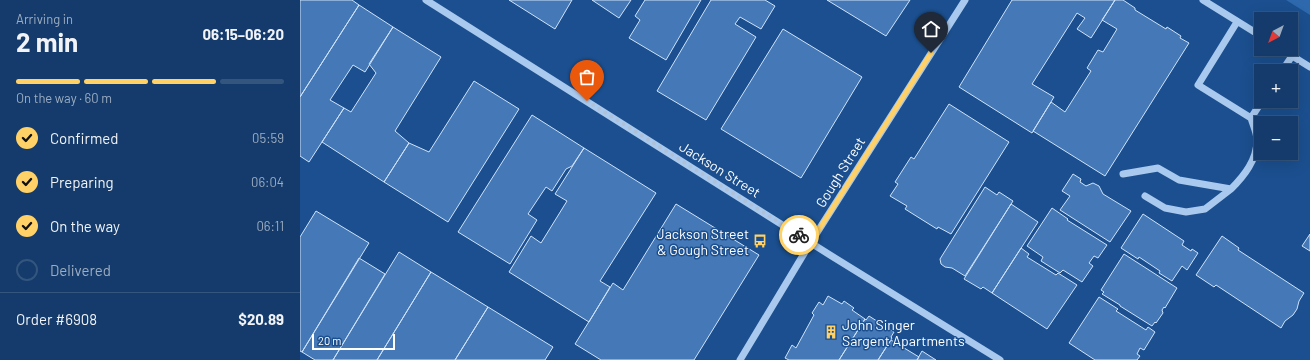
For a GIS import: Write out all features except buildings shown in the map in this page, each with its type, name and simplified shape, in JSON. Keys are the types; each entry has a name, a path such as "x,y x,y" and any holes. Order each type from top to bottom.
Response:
{"street":[{"name":"Jackson Street","path":"426,0 1000,360"},
{"name":"Gough Street","path":"740,360 811,242 965,0"},
{"path":"1202,0 1254,32"},
{"path":"1145,196 1165,208 1186,212 1205,209 1231,189 1242,178 1253,159 1257,139 1251,118 1198,85 1237,22"},
{"path":"1287,64 1292,56 1310,67"},
{"path":"1251,118 1257,108"},
{"path":"1123,174 1158,168 1180,180 1231,189"}],"shaded area":[{"path":"1286,0 1310,0 1310,15"}],"way so far":[{"path":"587,101 799,235"}],"place":[{"name":"Jackson Street & Gough Street","path":"760,241"},
{"name":"John Singer Sargent Apartments","path":"831,332"}],"route":[{"path":"799,235 811,242 931,53"}]}
